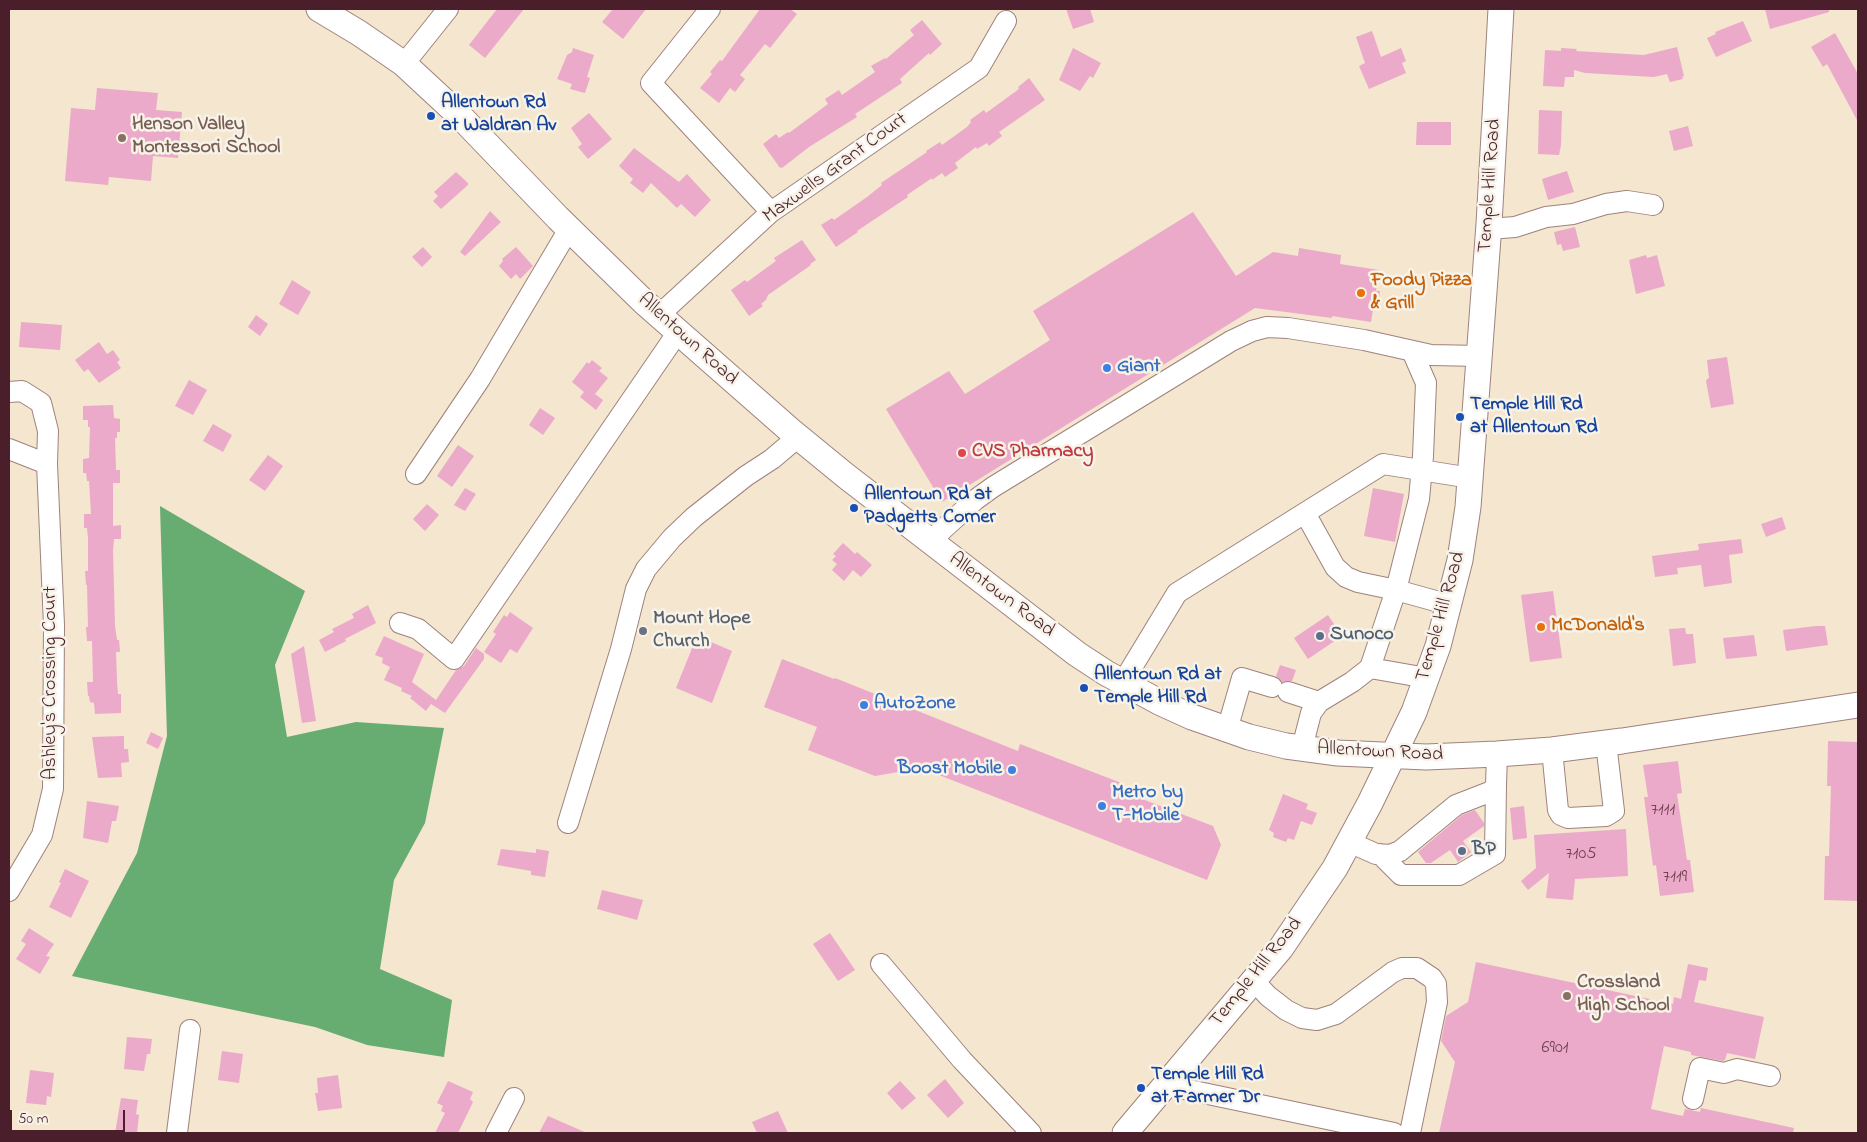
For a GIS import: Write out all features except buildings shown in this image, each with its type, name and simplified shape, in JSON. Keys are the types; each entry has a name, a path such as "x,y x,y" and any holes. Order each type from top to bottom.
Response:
{"main road":[{"name":"Allentown Road","path":"319,9 359,33 404,64 486,142 569,229 678,332 798,437 929,542 1077,654 1122,682 1184,714 1249,737 1302,748 1338,753 1426,757 1552,750 1858,705"},
{"name":"Temple Hill Road","path":"1125,1133 1281,948 1335,868 1370,803 1414,712 1438,646 1460,560 1470,478 1480,356 1501,9"}],"street":[{"path":"404,64 448,9"},
{"path":"710,9 651,83 772,212"},
{"name":"Maxwells Grant Court","path":"660,315 772,212 979,68 1006,21"},
{"path":"1488,229 1516,227 1546,217 1572,214 1606,204 1627,202 1653,205"},
{"path":"416,474 480,378 569,229"},
{"path":"929,542 975,500 993,487 1231,341 1252,331 1267,327 1288,328 1364,340 1430,355 1480,356"},
{"path":"400,623 418,629 454,659 678,332"},
{"path":"1302,748 1311,713 1319,702 1352,682 1370,668 1396,590 1419,499 1422,470 1426,383 1412,351"},
{"name":"Ashley's Crossing Court","path":"9,392 22,391 41,403 48,431 47,464 54,625 53,789 42,834 9,890"},
{"path":"568,823 621,649 636,589 646,569 672,538 694,518 798,437"},
{"path":"9,449 47,464"},
{"path":"1122,682 1177,593 1384,464 1470,478"},
{"path":"1305,513 1335,566 1346,577 1358,582 1450,605"},
{"path":"1370,668 1426,678"},
{"path":"1227,730 1242,678 1319,702"},
{"path":"1552,750 1558,810 1561,815 1568,818 1606,816 1614,811 1606,743"},
{"path":"1380,854 1401,875 1459,875 1495,854 1497,754"},
{"path":"1349,842 1376,854 1390,855 1400,851 1456,805 1492,791 1496,785"},
{"path":"881,964 962,1060 1032,1133"},
{"path":"1254,981 1268,996 1286,1010 1302,1018 1318,1020 1336,1014 1393,972 1402,968 1417,968 1432,978 1436,984 1437,1002 1410,1133"},
{"path":"177,1133 190,1030"},
{"path":"1693,1099 1700,1068 1724,1073 1737,1069 1770,1076"},
{"path":"1165,1085 1394,1133"},
{"path":"496,1133 514,1098"}],"green space":[{"path":"160,506 305,591 275,665 287,737 356,722 444,728 425,823 394,880 380,969 452,1000 444,1057 367,1045 315,1027 72,976 137,853 167,736"}],"place":[{"name":"Allentown Rd at Waldran Av","path":"431,116"},
{"name":"Henson Valley Montessori School","path":"122,138"},
{"name":"Foody Pizza & Grill","path":"1361,293"},
{"name":"Giant","path":"1107,368"},
{"name":"Temple Hill Rd at Allentown Rd","path":"1460,417"},
{"name":"CVS Pharmacy","path":"962,453"},
{"name":"Allentown Rd at Padgetts Corner","path":"854,508"},
{"name":"McDonald's","path":"1541,627"},
{"name":"Mount Hope Church","path":"643,631"},
{"name":"Sunoco","path":"1320,636"},
{"name":"Allentown Rd at Temple Hill Rd","path":"1084,688"},
{"name":"AutoZone","path":"864,705"},
{"name":"Boost Mobile","path":"1012,770"},
{"name":"Metro by T-Mobile","path":"1102,806"},
{"name":"BP","path":"1462,851"},
{"name":"Crossland High School","path":"1567,996"},
{"name":"Temple Hill Rd at Farmer Dr","path":"1141,1088"}]}
